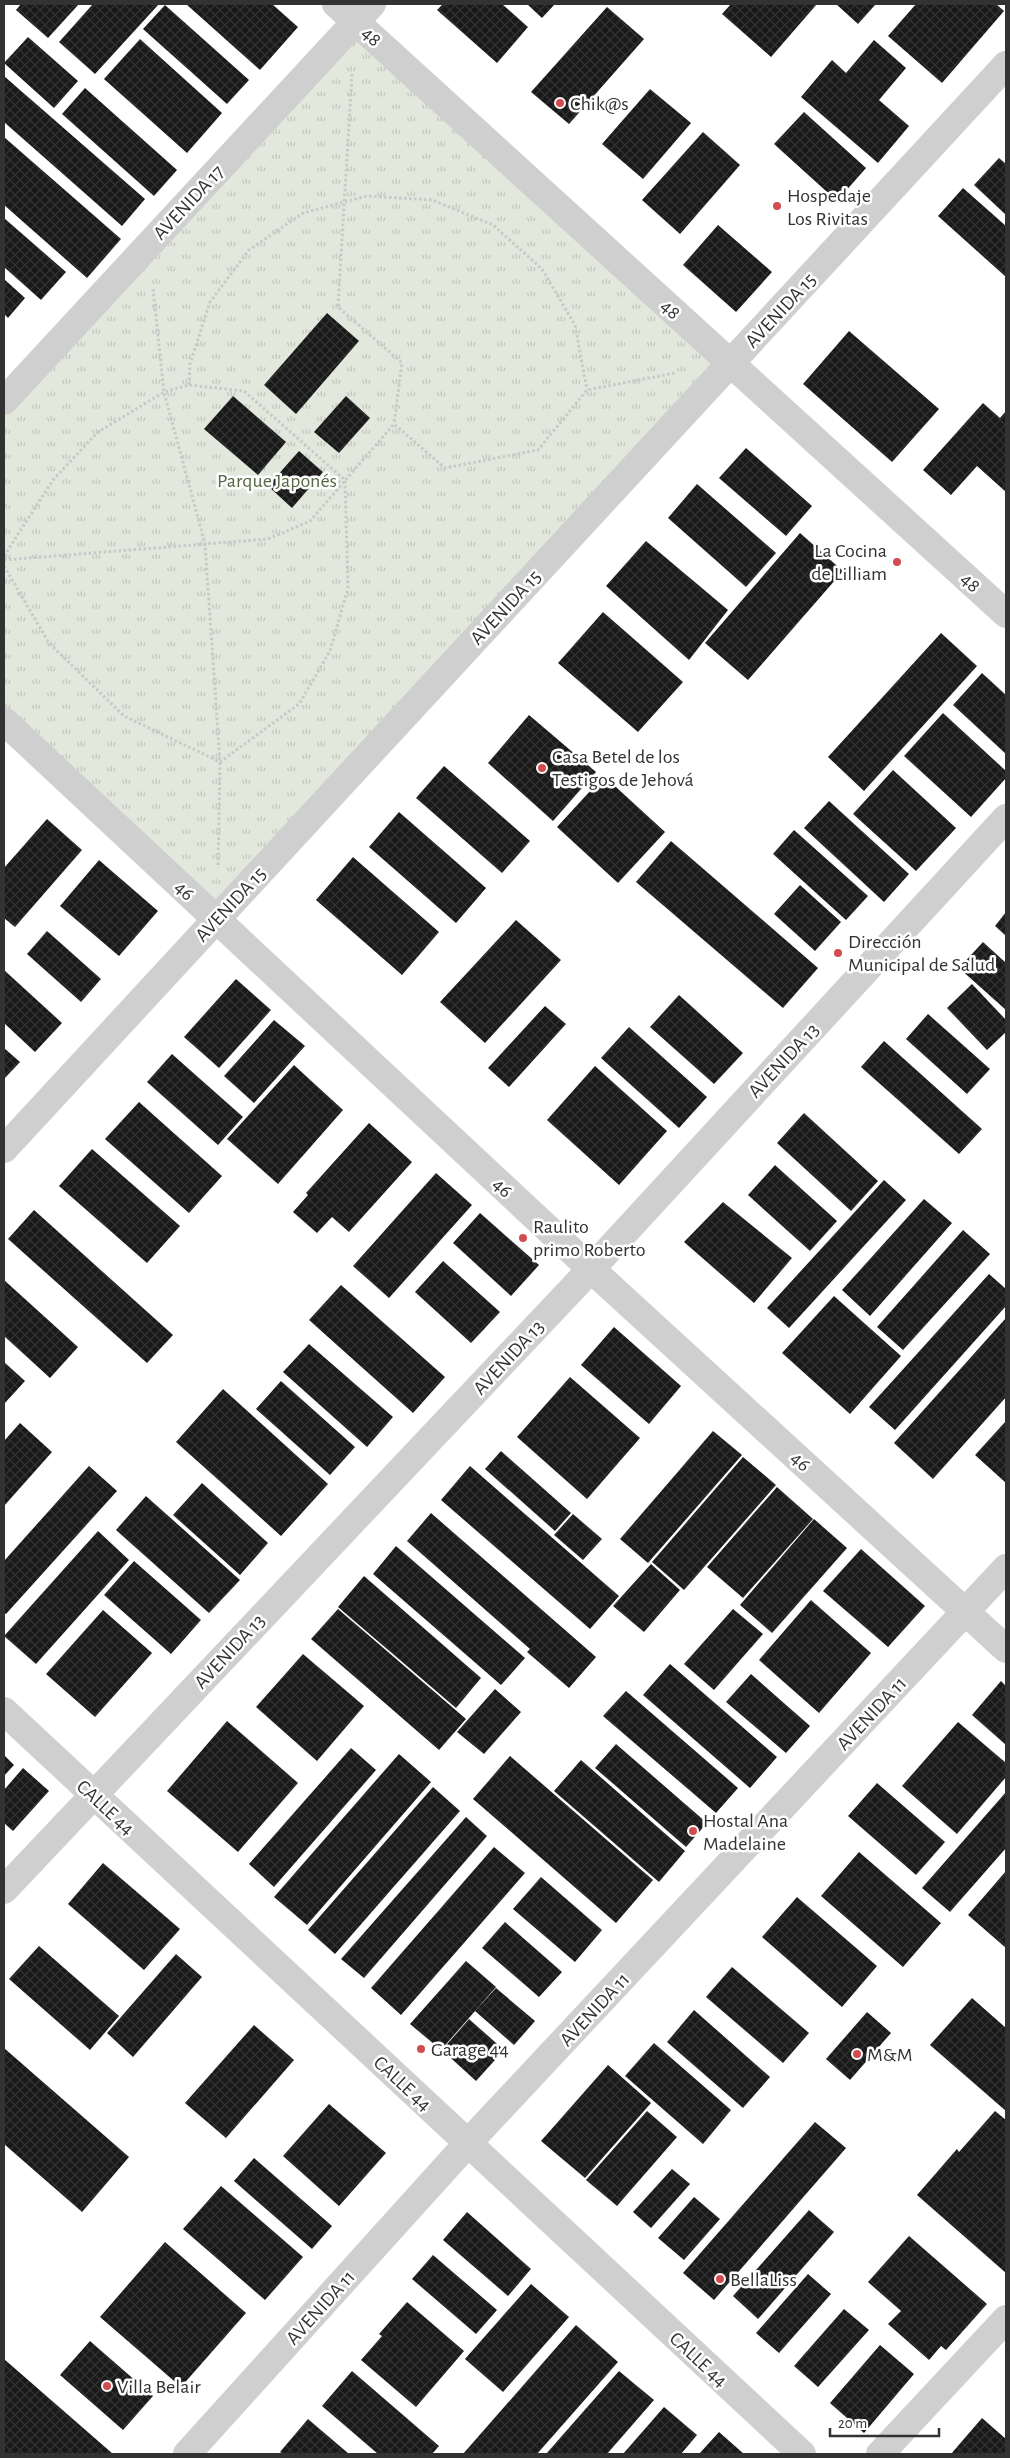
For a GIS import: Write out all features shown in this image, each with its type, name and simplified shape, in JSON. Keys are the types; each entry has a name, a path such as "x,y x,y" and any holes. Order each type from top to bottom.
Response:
{"street":[{"name":"AVENIDA 17","path":"4,401 148,245 355,10"},
{"name":"48","path":"355,10 730,363 1006,614"},
{"name":"AVENIDA 15","path":"4,1149 1006,65"},
{"name":"46","path":"4,721 591,1269 1006,1649"},
{"name":"AVENIDA 13","path":"4,1890 591,1269 1006,818"},
{"name":"AVENIDA 11","path":"187,2454 468,2143 1006,1568"},
{"name":"CALLE 44","path":"4,1711 802,2454"},
{"path":"880,2454 1006,2319"}],"path":[{"path":"4,560 268,539 310,521 394,424 402,363 338,307 355,10"},
{"path":"189,385 190,364 210,302 249,250 303,213 367,196 432,200 492,225 542,268 575,325 587,390"},
{"path":"148,245 164,392 205,544 220,762 218,870"},
{"path":"394,424 445,468 538,450 587,390 730,363"},
{"path":"4,556 53,480 98,432 164,392 189,385 244,391 345,480 348,588 330,650 299,704 220,762"},
{"path":"4,566 49,643 124,716 220,762"}],"green space":[{"name":"Parque Japonés","path":"356,21 730,363 216,919 4,721 4,401"}],"building":[{"path":"21,4 79,4 48,38 16,10"},
{"path":"93,4 159,4 95,74 59,42"},
{"path":"186,4 272,4 298,27 260,70"},
{"path":"443,4 502,4 528,27 497,63 437,10"},
{"path":"527,4 555,4 542,18"},
{"path":"731,4 817,4 771,57 722,14"},
{"path":"836,4 876,4 858,24"},
{"path":"916,4 996,4 1004,11 942,83 888,36"},
{"path":"165,5 249,80 227,104 143,29"},
{"path":"607,7 644,39 569,124 531,92"},
{"path":"28,37 78,81 54,108 4,63"},
{"path":"140,39 222,113 187,153 104,79"},
{"path":"874,40 906,68 879,100 909,126 878,163 801,97 832,60 846,73"},
{"path":"4,76 145,199 122,226 4,122"},
{"path":"85,88 177,170 154,196 62,114"},
{"path":"650,89 691,123 643,179 602,144"},
{"path":"804,112 866,168 837,201 774,144"},
{"path":"703,132 740,165 680,234 642,200"},
{"path":"4,137 121,239 87,278 4,205"},
{"path":"999,158 1006,164 1006,215 974,185"},
{"path":"963,188 1006,226 1006,277 938,216"},
{"path":"4,218 66,272 41,300 4,267"},
{"path":"718,225 772,272 736,312 683,265"},
{"path":"4,279 25,298 8,318 4,314"},
{"path":"327,313 359,341 296,414 264,385"},
{"path":"849,331 939,409 892,462 803,384"},
{"path":"233,396 286,442 258,475 204,429"},
{"path":"346,396 370,418 339,453 314,432"},
{"path":"983,403 1000,418 1006,411 1006,492 977,466 951,495 923,470"},
{"path":"746,448 812,506 786,536 719,478"},
{"path":"299,451 323,472 292,508 268,486"},
{"path":"697,484 776,553 746,587 668,518"},
{"path":"800,533 843,571 748,680 705,643"},
{"path":"646,541 728,610 689,660 606,586"},
{"path":"603,612 683,682 638,732 558,663"},
{"path":"941,633 977,666 864,791 828,757"},
{"path":"982,673 1006,695 1006,754 953,705"},
{"path":"943,713 1006,771 1006,778 971,817 904,756"},
{"name":"Casa Betel de los Testigos de Jehová","path":"529,715 596,772 553,821 488,763"},
{"path":"444,766 530,841 502,873 416,798"},
{"path":"893,770 956,828 916,871 853,814"},
{"path":"604,776 665,832 618,883 557,827"},
{"path":"829,801 909,874 884,902 804,828"},
{"path":"399,812 486,888 456,923 369,847"},
{"path":"47,819 82,850 15,927 4,918 4,868"},
{"path":"794,830 868,896 846,920 773,854"},
{"path":"671,841 818,968 783,1008 636,882"},
{"path":"353,857 439,932 402,975 316,900"},
{"path":"99,860 158,911 119,956 60,906"},
{"path":"800,885 841,922 815,951 774,914"},
{"path":"1006,912 1006,936 995,926"},
{"path":"516,920 561,960 485,1043 440,1002"},
{"path":"47,931 101,979 81,1002 27,954"},
{"path":"983,942 1006,963 1006,1010 959,968"},
{"path":"4,970 62,1023 35,1052 4,1023"},
{"path":"236,979 271,1010 219,1068 184,1037"},
{"path":"972,984 1006,1020 1006,1032 987,1050 947,1008"},
{"path":"679,995 743,1053 714,1084 650,1027"},
{"path":"545,1006 566,1024 509,1087 488,1068"},
{"path":"928,1014 990,1069 967,1094 906,1039"},
{"path":"274,1020 305,1046 254,1103 224,1076"},
{"path":"629,1027 707,1097 679,1128 601,1058"},
{"path":"884,1041 982,1129 959,1154 861,1067"},
{"path":"4,1048 20,1062 4,1079"},
{"path":"172,1054 243,1117 218,1145 147,1082"},
{"path":"294,1065 343,1110 278,1184 227,1139"},
{"path":"595,1066 667,1131 619,1185 547,1120"},
{"path":"139,1102 222,1176 189,1213 105,1139"},
{"path":"804,1113 878,1181 851,1211 777,1143"},
{"path":"369,1123 412,1162 349,1232 332,1217 317,1233 293,1212 308,1195 306,1193"},
{"path":"92,1149 180,1226 147,1263 59,1186"},
{"path":"775,1165 837,1221 810,1251 748,1195"},
{"path":"436,1173 472,1205 389,1298 353,1266"},
{"path":"884,1180 906,1200 789,1328 767,1308"},
{"path":"924,1199 952,1223 870,1316 842,1290"},
{"path":"723,1202 792,1258 754,1303 684,1242"},
{"path":"34,1210 173,1335 147,1363 8,1239"},
{"path":"480,1213 539,1265 511,1296 453,1243"},
{"path":"963,1230 990,1254 903,1350 877,1327"},
{"path":"443,1261 500,1312 471,1343 415,1292"},
{"path":"989,1274 1006,1289 1006,1306 895,1430 869,1407"},
{"path":"4,1280 78,1347 50,1378 4,1336"},
{"path":"341,1285 445,1377 413,1413 309,1320"},
{"path":"834,1296 901,1356 850,1414 782,1353"},
{"path":"1006,1318 1006,1397 933,1479 894,1443"},
{"path":"614,1327 681,1386 649,1424 581,1365"},
{"path":"309,1344 393,1417 367,1447 283,1372"},
{"path":"4,1362 25,1381 4,1404"},
{"path":"570,1377 640,1438 587,1499 517,1437"},
{"path":"281,1381 355,1447 330,1475 256,1409"},
{"path":"223,1389 328,1484 281,1536 176,1442"},
{"path":"1006,1421 1006,1483 975,1455"},
{"path":"20,1423 52,1452 4,1506 4,1441"},
{"path":"713,1431 742,1455 648,1563 620,1539"},
{"path":"501,1451 571,1513 555,1531 485,1469"},
{"path":"743,1457 776,1485 684,1590 652,1562"},
{"path":"89,1466 117,1491 6,1614 4,1613 4,1561"},
{"path":"470,1466 619,1596 590,1629 441,1500"},
{"path":"202,1483 268,1543 240,1575 173,1515"},
{"path":"777,1487 813,1519 743,1598 707,1567"},
{"path":"146,1496 240,1580 209,1613 116,1530"},
{"path":"431,1513 596,1657 569,1688 527,1652 530,1649 407,1541"},
{"path":"573,1514 602,1539 583,1560 554,1535"},
{"path":"814,1519 847,1548 772,1633 740,1605"},
{"path":"98,1531 129,1560 36,1664 4,1636"},
{"path":"396,1546 525,1658 501,1685 373,1574"},
{"path":"861,1549 925,1606 888,1647 823,1591"},
{"path":"134,1561 201,1620 171,1654 104,1595"},
{"path":"651,1564 680,1590 644,1632 613,1606"},
{"path":"364,1576 481,1678 456,1708 338,1607"},
{"path":"811,1600 871,1653 819,1713 759,1660"},
{"path":"338,1609 466,1719 439,1750 311,1639"},
{"path":"733,1609 763,1634 714,1690 684,1664"},
{"path":"103,1610 152,1653 95,1717 46,1674"},
{"path":"303,1654 364,1706 317,1761 256,1707"},
{"path":"670,1664 777,1757 750,1788 643,1695"},
{"path":"751,1674 810,1726 786,1753 726,1702"},
{"path":"1001,1681 1006,1686 1006,1745 972,1715"},
{"path":"495,1689 521,1712 484,1754 457,1732"},
{"path":"626,1691 738,1788 716,1813 603,1716"},
{"path":"227,1721 298,1783 238,1852 167,1791"},
{"path":"958,1722 1006,1763 1006,1777 957,1834 902,1786"},
{"path":"616,1744 707,1823 686,1847 595,1768"},
{"path":"351,1748 376,1770 274,1887 249,1864"},
{"path":"399,1754 431,1782 307,1925 274,1897"},
{"path":"4,1755 14,1765 4,1776"},
{"path":"510,1756 653,1880 616,1923 473,1799"},
{"path":"581,1760 685,1851 659,1882 554,1791"},
{"path":"23,1768 49,1791 13,1831 4,1823 4,1790"},
{"path":"877,1783 945,1842 916,1875 848,1816"},
{"path":"433,1787 460,1811 335,1954 308,1930"},
{"path":"1006,1792 1006,1848 950,1912 922,1888"},
{"path":"466,1817 487,1836 364,1978 341,1959"},
{"path":"494,1847 525,1873 401,2015 371,1988"},
{"path":"859,1852 941,1923 903,1967 821,1896"},
{"path":"103,1863 180,1929 144,1970 68,1904"},
{"path":"1006,1871 1006,1948 968,1915"},
{"path":"541,1877 602,1930 575,1962 513,1909"},
{"path":"797,1897 877,1966 842,2007 762,1937"},
{"path":"505,1922 562,1972 539,1997 482,1948"},
{"path":"39,1946 119,2016 90,2050 9,1979"},
{"path":"176,1954 202,1977 133,2057 107,2033"},
{"path":"466,1961 496,1987 441,2050 410,2024"},
{"path":"732,1967 809,2033 783,2063 706,1997"},
{"path":"496,1988 535,2021 514,2045 475,2011"},
{"path":"972,1998 1006,2028 1006,2111 930,2045"},
{"path":"694,2010 770,2077 743,2108 667,2042"},
{"path":"867,2012 891,2033 850,2080 826,2059"},
{"path":"469,2019 504,2050 476,2081 442,2050"},
{"path":"254,2025 294,2060 226,2138 185,2103"},
{"path":"654,2043 731,2110 703,2144 625,2076"},
{"path":"4,2048 129,2157 82,2212 4,2144"},
{"path":"608,2065 651,2103 585,2178 541,2141"},
{"path":"329,2104 386,2153 339,2206 283,2156"},
{"path":"647,2111 677,2137 617,2206 586,2180"},
{"path":"995,2111 1006,2120 1006,2273 917,2195 957,2149 959,2152"},
{"path":"815,2122 846,2148 714,2300 683,2273"},
{"path":"254,2158 332,2226 312,2249 234,2181"},
{"path":"672,2169 690,2184 651,2228 633,2212"},
{"path":"221,2186 303,2257 265,2300 183,2229"},
{"path":"694,2197 720,2219 684,2260 658,2238"},
{"path":"809,2210 834,2232 758,2319 733,2296"},
{"path":"467,2212 531,2269 508,2296 443,2240"},
{"path":"909,2236 987,2304 946,2350 941,2346 929,2360 888,2324 901,2311 868,2282"},
{"path":"165,2242 246,2313 181,2387 100,2317"},
{"path":"433,2255 497,2310 476,2334 412,2279"},
{"path":"808,2274 831,2294 779,2353 756,2333"},
{"path":"531,2284 569,2317 503,2392 465,2359"},
{"path":"407,2302 464,2351 416,2407 361,2360 382,2336 379,2334"},
{"path":"844,2309 869,2330 818,2387 794,2366"},
{"path":"576,2325 618,2362 537,2454 463,2454"},
{"name":"Villa Belair","path":"90,2341 153,2396 123,2430 60,2375"},
{"path":"880,2345 914,2374 864,2433 830,2403"},
{"path":"4,2359 113,2454 4,2454"},
{"path":"352,2371 439,2446 432,2454 378,2454 322,2406"},
{"path":"619,2371 654,2400 607,2454 546,2454"},
{"path":"664,2407 697,2435 681,2454 623,2454"},
{"path":"982,2418 1006,2439 1006,2454 951,2454"},
{"path":"308,2419 349,2454 283,2454 280,2452"},
{"path":"719,2432 744,2454 699,2454"}],"place":[{"name":"Chik@s","path":"560,103"},
{"name":"Hospedaje Los Rivitas","path":"777,206"},
{"name":"La Cocina de Lilliam","path":"897,562"},
{"name":"Casa Betel de los Testigos de Jehová","path":"542,768"},
{"name":"Dirección Municipal de Salud","path":"838,953"},
{"name":"Raulito primo Roberto","path":"523,1238"},
{"name":"Hostal Ana Madelaine","path":"693,1831"},
{"name":"Garage 44","path":"421,2049"},
{"name":"M&M","path":"857,2054"},
{"name":"BellaLiss","path":"720,2279"},
{"name":"Villa Belair","path":"107,2386"}]}
